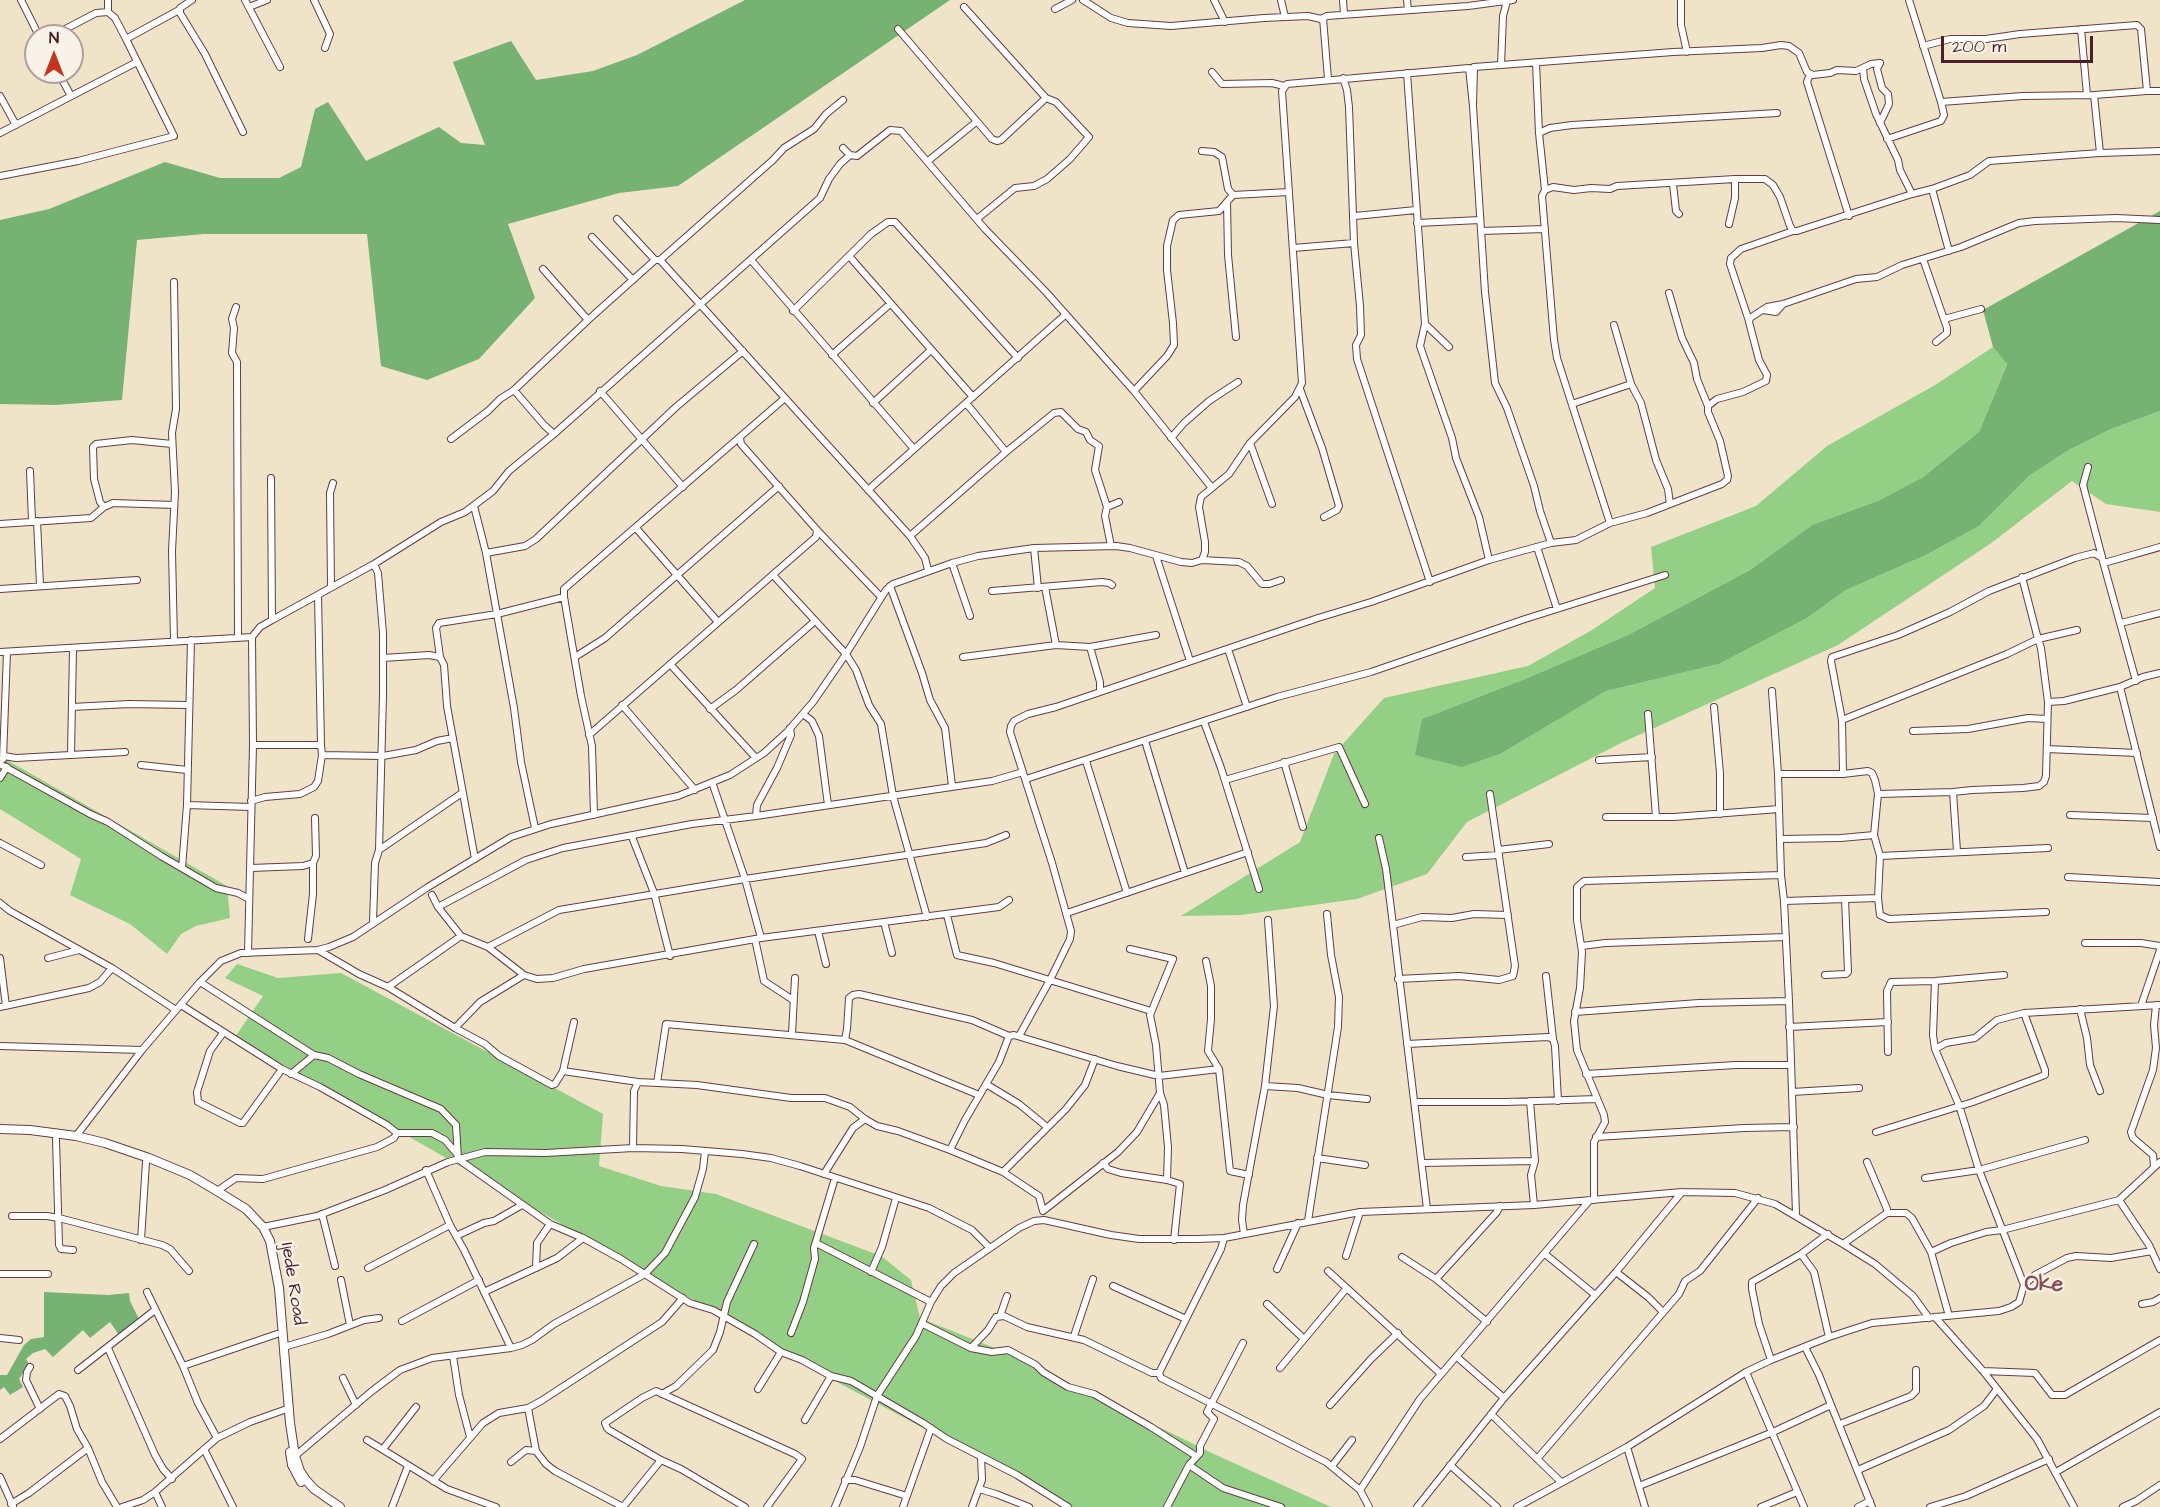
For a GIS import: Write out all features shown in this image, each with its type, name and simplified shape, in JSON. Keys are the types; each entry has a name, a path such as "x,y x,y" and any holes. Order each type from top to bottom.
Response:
{"main road":[{"name":"Ijede Road","path":"0,1129 76,1136 149,1158 190,1175 217,1191 246,1209 263,1227 270,1240 275,1269 295,1456 306,1480 314,1489 340,1507"},
{"name":"Ijede Road","path":"0,1134 56,1139 103,1148 146,1162 214,1195 242,1213 258,1230 267,1252 274,1290 284,1410 292,1465 310,1493 329,1507"}],"street":[{"path":"21,0 33,24"},
{"path":"108,0 108,12"},
{"path":"126,39 179,10 192,0"},
{"path":"245,0 280,67"},
{"path":"249,7 267,0"},
{"path":"314,0 330,34 326,48"},
{"path":"1055,9 1072,0"},
{"path":"1083,0 1111,18 1128,23 1171,26 1248,19 1308,16 1323,18 1344,14 1513,0"},
{"path":"1214,0 1225,22"},
{"path":"1281,0 1286,17"},
{"path":"1343,0 1344,14"},
{"path":"1407,0 1408,10"},
{"path":"1681,0 1681,25 1688,52"},
{"path":"1887,139 1941,121 1944,115 1909,0"},
{"path":"1501,65 1503,16 1507,1"},
{"path":"964,7 1046,98 1056,102 1089,137 1070,159 1047,178 1034,186 1014,188 977,219"},
{"path":"179,10 205,54 243,132"},
{"path":"0,176 88,159 174,136 115,18 108,12 96,13 75,24"},
{"path":"1323,18 1328,79"},
{"path":"1923,46 1950,39 1986,39 2081,29 2140,26 2147,91"},
{"path":"898,29 992,139 997,141 1046,98"},
{"path":"2081,29 2086,95"},
{"path":"1473,106 1474,67 1785,45 1799,53 1809,74 1807,82 1849,216"},
{"path":"0,133 137,62"},
{"path":"1536,63 1539,133 1545,190 1542,196 1554,340 1610,523"},
{"path":"1809,74 1830,73 1837,70 1856,71 1880,63 1877,69 1882,88 1888,94 1889,104 1880,123"},
{"path":"1202,560 1205,542 1199,503 1201,497 1229,474 1250,443 1295,397 1302,383 1282,91 1284,86 1291,82 1469,68 1495,383 1507,408 1551,543"},
{"path":"1864,68 1864,78 1880,123 1912,194"},
{"path":"1856,71 1864,78"},
{"path":"1212,72 1222,84 1272,83 1284,86"},
{"path":"1407,73 1425,324 1420,346 1479,517 1489,560"},
{"path":"1343,78 1349,107 1355,216 1354,243 1361,335 1356,345 1357,359 1430,582"},
{"path":"64,84 70,96"},
{"path":"1941,102 2023,96 2160,91"},
{"path":"2094,95 2100,153"},
{"path":"0,96 16,125"},
{"path":"451,439 514,390 633,280 791,142 814,129 826,114 843,100"},
{"path":"1539,133 1550,128 1572,124 1777,113"},
{"path":"928,160 976,122"},
{"path":"843,148 850,155 857,156 885,133 898,129 1134,391 1212,488"},
{"path":"1708,406 1717,399 1743,392 1766,381 1767,375 1759,360 1730,264 1731,258 1741,249 1792,231 1849,216 1932,189 1970,175 1992,160 2160,150"},
{"path":"1202,151 1214,152 1221,157 1228,189 1233,195"},
{"path":"248,953 253,746 252,637 260,627 374,564 441,522 474,506 493,491 509,471 554,434 820,198 840,164 850,155"},
{"path":"1729,224 1735,198 1735,179"},
{"path":"1545,190 1553,187 1574,190 1610,189 1617,186 1765,179 1771,182 1780,198 1792,231"},
{"path":"1673,184 1676,211 1679,214"},
{"path":"1932,189 1949,251"},
{"path":"1134,391 1174,345 1167,270 1167,246 1173,220 1179,215 1219,211 1233,195 1290,192"},
{"path":"1227,202 1228,255 1236,337"},
{"path":"1355,216 1416,210"},
{"path":"1749,322 1750,318 1772,305 1783,304 1857,279 1877,277 1902,265 1989,237 2019,223 2116,218 2160,220"},
{"path":"617,219 700,304 910,536 925,558 928,570"},
{"path":"1417,223 1480,220"},
{"path":"793,311 849,255 888,222 898,225 1018,358"},
{"path":"1481,231 1545,230"},
{"path":"592,237 633,280"},
{"path":"1293,248 1354,243"},
{"path":"849,255 973,397"},
{"path":"1923,259 1947,333 1936,342"},
{"path":"750,260 914,449"},
{"path":"543,269 588,320"},
{"path":"174,282 176,409 172,444 174,641"},
{"path":"1019,1036 1050,981 1070,939 1071,932 1010,732 1014,721 1028,714 1056,707 1430,582 1489,560 1551,543 1576,540 1610,523 1670,504 1727,480 1720,441 1697,379 1694,363 1682,338 1669,293"},
{"path":"832,355 890,304"},
{"path":"236,307 232,319 234,328 232,353 237,362 238,638"},
{"path":"1944,319 1981,309"},
{"path":"868,490 1065,315"},
{"path":"1425,324 1449,348"},
{"path":"1614,325 1631,384 1641,403 1656,460 1668,489 1670,504"},
{"path":"873,403 931,350"},
{"path":"486,553 525,546 536,539 676,407 743,351"},
{"path":"1171,438 1209,401 1238,382"},
{"path":"1572,404 1631,384"},
{"path":"1300,389 1322,448 1339,506 1337,510 1324,518"},
{"path":"514,390 554,434"},
{"path":"600,392 683,488"},
{"path":"594,815 593,763 564,597 566,586 683,488 784,398"},
{"path":"966,403 1006,452"},
{"path":"910,536 1006,452 1054,413 1061,412 1078,429 1086,432 1090,440 1099,447 1095,470 1107,507 1105,516 1111,546"},
{"path":"740,438 741,444 817,530 881,597"},
{"path":"104,507 100,502 94,479 93,447 96,444 132,440 172,444"},
{"path":"1250,443 1272,504"},
{"path":"2088,467 2083,485 2136,681"},
{"path":"30,471 40,585"},
{"path":"271,478 272,620"},
{"path":"332,587 330,493 333,483"},
{"path":"575,657 605,638 778,486"},
{"path":"1107,507 1119,502"},
{"path":"0,524 91,518 113,503 174,505"},
{"path":"474,506 486,553 521,762 535,828"},
{"path":"636,528 718,622"},
{"path":"589,735 816,537 817,530"},
{"path":"76,1136 142,1050 221,961 241,953 318,950 353,936 511,837 535,828 653,803 695,790 729,775 756,758 803,714 846,654 890,586 928,570 978,556 1034,548 1111,546 1130,548 1181,562 1192,563 1202,560 1239,562 1247,566 1263,584 1281,580"},
{"path":"1537,547 1557,609"},
{"path":"2103,560 2160,547"},
{"path":"1034,548 1038,588"},
{"path":"1843,774 1842,720 1832,657 1898,635 2022,577 2075,558 2094,553 2103,560"},
{"path":"1156,556 1190,661"},
{"path":"952,563 970,616"},
{"path":"373,922 375,863 379,850 383,658 378,573 374,564"},
{"path":"773,575 846,654 883,731 887,770 893,796 927,917"},
{"path":"1026,779 1246,707 1371,672 1665,575"},
{"path":"1878,794 2039,786 2044,782 2048,702 2042,648 2022,577"},
{"path":"0,589 137,580"},
{"path":"992,591 1106,582 1112,585"},
{"path":"890,586 919,663 930,700 945,728 952,786"},
{"path":"1046,587 1056,645"},
{"path":"187,805 251,804 265,797 300,794 314,787 318,781 322,755 318,595"},
{"path":"475,859 462,793 444,665 440,657 436,628 439,623 497,614 564,597"},
{"path":"2121,622 2160,613"},
{"path":"710,709 736,690 815,621"},
{"path":"1842,720 2007,654 2038,639 2077,630"},
{"path":"963,657 1056,645 1090,647 1156,635"},
{"path":"0,778 4,756 4,652 252,637"},
{"path":"182,868 187,805 191,640"},
{"path":"1090,647 1100,682 1100,691"},
{"path":"71,755 73,649"},
{"path":"1228,649 1246,707"},
{"path":"383,658 429,654 440,657"},
{"path":"670,664 756,758"},
{"path":"2048,702 2064,701 2120,687 2152,674 2160,674"},
{"path":"2120,687 2160,847"},
{"path":"1772,691 1790,1001 1796,1214"},
{"path":"72,707 129,704 188,705"},
{"path":"622,705 695,790"},
{"path":"1714,707 1720,773 1720,814"},
{"path":"803,714 812,722 819,736 828,805"},
{"path":"1648,714 1656,817"},
{"path":"1913,731 1968,729 2028,718 2048,719"},
{"path":"1204,722 1225,780 1259,889"},
{"path":"756,816 757,805 777,768 791,735 790,728"},
{"path":"322,755 391,755 453,738"},
{"path":"1145,741 1185,873"},
{"path":"253,746 321,745"},
{"path":"1225,780 1339,747 1365,804"},
{"path":"2047,749 2137,753"},
{"path":"4,756 16,758 125,752"},
{"path":"1599,760 1652,756"},
{"path":"1086,761 1127,893"},
{"path":"1284,762 1303,827"},
{"path":"141,765 187,770"},
{"path":"3,766 108,822 216,888 238,893 249,899"},
{"path":"1778,774 1843,774 1868,771 1872,773 1878,794 1874,835 1880,856 1878,898 1880,915 1888,919 2046,912"},
{"path":"438,907 508,869 563,848 632,837 692,824 992,781 1023,772"},
{"path":"712,782 745,879 764,981 793,1000"},
{"path":"1953,792 1957,851"},
{"path":"379,850 462,793"},
{"path":"1398,980 1459,976 1499,980 1513,976 1515,966 1490,794"},
{"path":"1606,817 1656,817 1779,809"},
{"path":"2070,815 2153,818"},
{"path":"308,939 313,894 313,863 316,856 315,818"},
{"path":"488,947 559,910 654,893 986,843 1006,835"},
{"path":"1780,839 1874,835"},
{"path":"632,837 654,893 670,956"},
{"path":"1378,838 1386,869 1427,1209"},
{"path":"0,843 41,865"},
{"path":"1467,857 1549,844"},
{"path":"1880,856 2048,848"},
{"path":"1067,913 1248,852"},
{"path":"251,868 303,866 313,863"},
{"path":"1360,1490 1420,1399 1591,1201 1594,1142 1605,1122 1577,1050 1575,1012 1580,987 1582,946 1577,920 1576,891 1580,884 1584,881 1781,875"},
{"path":"2068,877 2160,882"},
{"path":"432,895 438,907 461,936 488,947 524,975 537,979 553,978 584,969 670,956 758,939 999,907 1009,900"},
{"path":"1784,901 1878,898"},
{"path":"1825,975 1848,972 1845,899"},
{"path":"0,903 282,1069 320,1087 397,1133 432,1133 446,1140 458,1157 550,1224 583,1238 697,1307 713,1310 780,1352 831,1376 851,1382 877,1396 981,1457 1017,1475 1068,1507"},
{"path":"1308,1221 1338,1027 1339,998 1331,956 1327,914"},
{"path":"1393,925 1422,917 1452,918 1473,914 1508,915"},
{"path":"947,915 957,955 994,963 1150,1011"},
{"path":"1244,1234 1243,1205 1265,1086 1274,1006 1268,920"},
{"path":"884,922 892,953"},
{"path":"818,931 826,964"},
{"path":"388,987 461,936"},
{"path":"1582,946 1605,943 1786,938"},
{"path":"2085,943 2141,943 2160,948 2141,1006"},
{"path":"1130,949 1173,959 1150,1011 1160,1093 1164,1105 1168,1147 1167,1180"},
{"path":"48,958 80,950"},
{"path":"318,950 359,974 388,987 485,1044 499,1056 552,1085 564,1071 574,1022"},
{"path":"0,958 3,1006 89,988 100,982 112,968"},
{"path":"1206,960 1211,986 1208,1051 1219,1069 1230,1171 1249,1175"},
{"path":"455,1028 480,1002 524,975"},
{"path":"1888,1052 1887,991 1891,982 2004,975"},
{"path":"1546,976 1558,1101"},
{"path":"792,1034 795,978"},
{"path":"1935,981 1933,1035 1935,1049 1959,1105 1979,1170 2024,1285"},
{"path":"200,982 314,1056 328,1058 359,1074 441,1109 456,1125 458,1157"},
{"path":"844,1040 848,1029 849,998 859,994 972,1020 1009,1036 1019,1036 1159,1076 1219,1069"},
{"path":"1575,1012 1710,1003 1790,1001"},
{"path":"1935,1049 1946,1043 1976,1038 1997,1020 2024,1013 2158,1005 2154,1024 2156,1070 2131,1132 2133,1138 2153,1155 2154,1168"},
{"path":"2080,1009 2090,1065 2100,1091"},
{"path":"1876,1132 2007,1090 2045,1075 2024,1013"},
{"path":"1789,1027 1888,1022"},
{"path":"657,1083 666,1024 844,1040 980,1095"},
{"path":"223,1033 210,1051 197,1092 198,1102 242,1124 282,1069"},
{"path":"950,1150 999,1062 1009,1036"},
{"path":"1407,1044 1548,1037 1553,1039"},
{"path":"0,1046 142,1050"},
{"path":"291,1074 314,1056"},
{"path":"1003,1172 1066,1109 1085,1085 1095,1059"},
{"path":"1586,1074 1736,1065 1791,1065"},
{"path":"564,1071 638,1082 697,1085 791,1098 825,1098 850,1107 877,1126 898,1131 1003,1172 1039,1196 1043,1211"},
{"path":"633,1148 634,1091 638,1082"},
{"path":"986,1084 1019,1104 1047,1127"},
{"path":"1265,1086 1298,1088 1328,1095 1367,1099"},
{"path":"1792,1092 1859,1088"},
{"path":"1034,1221 1043,1211 1118,1152 1137,1132 1160,1093"},
{"path":"1415,1102 1597,1099"},
{"path":"1530,1101 1535,1161 1531,1175 1534,1205"},
{"path":"824,1174 853,1128 865,1119"},
{"path":"1596,1137 1794,1127"},
{"path":"217,1191 236,1178 263,1179 376,1147 394,1138 397,1133"},
{"path":"56,1139 59,1248 73,1250"},
{"path":"1925,1178 1979,1170 2085,1140"},
{"path":"263,1227 322,1214 385,1190 458,1157 485,1152 546,1153 633,1148 705,1151 771,1158 929,1209 972,1230 990,1248"},
{"path":"295,1456 400,1370 423,1360 511,1348 532,1340 554,1324 645,1274 665,1253 695,1197 703,1169 705,1151"},
{"path":"1317,1158 1365,1166"},
{"path":"1422,1163 1535,1161"},
{"path":"141,1240 146,1162"},
{"path":"1868,1162 1887,1213"},
{"path":"1931,1252 1986,1232 2119,1200 2160,1162"},
{"path":"1103,1163 1108,1169 1121,1173 1180,1184 1174,1240"},
{"path":"426,1170 450,1225 511,1348"},
{"path":"791,1333 803,1302 815,1259 813,1254 835,1178"},
{"path":"1417,1507 1504,1398 1594,1294 1616,1272 1682,1192"},
{"path":"835,1507 860,1447 877,1396 923,1324 931,1302 941,1286 954,1273 1019,1228 1034,1221 1044,1220 1139,1239 1224,1238 1360,1212 1534,1205 1682,1192 1735,1193 1775,1204 1796,1214 1875,1264 1913,1296 1983,1371 2037,1439 2074,1507"},
{"path":"871,1272 882,1247 896,1198"},
{"path":"1538,1459 1679,1294 1684,1281 1700,1271 1758,1198"},
{"path":"2119,1200 2152,1251 2160,1269"},
{"path":"456,1236 484,1223 494,1221 522,1205"},
{"path":"1436,1279 1500,1206"},
{"path":"1346,1256 1360,1212"},
{"path":"1843,1244 1887,1213 1906,1213 1912,1218 1931,1252 1949,1316"},
{"path":"322,1214 335,1266"},
{"path":"12,1216 48,1215 162,1245 170,1249 189,1271"},
{"path":"1277,1269 1298,1223"},
{"path":"536,1268 537,1243 550,1224"},
{"path":"368,1268 450,1225"},
{"path":"1771,1360 1759,1324 1752,1282 1801,1254 1828,1234"},
{"path":"484,1292 557,1258 583,1238"},
{"path":"1160,1373 1221,1250 1224,1238"},
{"path":"816,1243 931,1302"},
{"path":"662,1394 676,1386 713,1350 718,1340 727,1302 754,1244"},
{"path":"1517,1507 1627,1447 1746,1372 1771,1360 1872,1323 1999,1311 2011,1307 2019,1302 2024,1285 2035,1275 2067,1258 2076,1256 2111,1258 2152,1251"},
{"path":"1545,1254 1594,1294"},
{"path":"1801,1254 1814,1272 1829,1337"},
{"path":"1402,1257 1436,1279 1487,1322"},
{"path":"1328,1271 1442,1374"},
{"path":"1616,1272 1663,1312"},
{"path":"0,1274 48,1274"},
{"path":"1074,1336 1093,1279"},
{"path":"341,1280 350,1325"},
{"path":"402,1321 479,1280"},
{"path":"1113,1286 1186,1319"},
{"path":"1280,1368 1346,1289"},
{"path":"147,1292 183,1366 198,1403 217,1438"},
{"path":"1000,1316 1007,1296"},
{"path":"433,1481 483,1423 499,1413 528,1408 662,1322 683,1298"},
{"path":"2142,1304 2160,1298"},
{"path":"1267,1304 1304,1339"},
{"path":"78,1370 155,1310"},
{"path":"971,1348 988,1330 996,1317 1004,1316 1036,1330 1074,1336 1152,1373 1160,1373"},
{"path":"284,1347 379,1318"},
{"path":"923,1324 971,1348 992,1352 1008,1350 1036,1365 1043,1372 1068,1387 1094,1394 1196,1456"},
{"path":"1330,1405 1364,1366 1398,1333"},
{"path":"183,1366 277,1334"},
{"path":"0,1338 20,1340"},
{"path":"1983,1371 2035,1373 2052,1395 2065,1395 2160,1340"},
{"path":"1167,1507 1189,1465 1200,1453 1200,1446 1214,1419 1207,1412 1211,1402 1216,1399 1243,1343"},
{"path":"1805,1347 1871,1504 1858,1507"},
{"path":"108,1348 155,1455 172,1479"},
{"path":"758,1389 780,1352"},
{"path":"453,1356 459,1395 470,1437"},
{"path":"1457,1357 1504,1398"},
{"path":"30,1367 26,1380 40,1409"},
{"path":"1839,1424 1911,1396 1916,1391 1916,1370"},
{"path":"1746,1372 1804,1507"},
{"path":"1160,1373 1164,1380 1211,1402 1332,1466 1360,1490 1369,1507"},
{"path":"805,1420 831,1376"},
{"path":"343,1378 356,1405"},
{"path":"1858,1470 1949,1430 1984,1406 1997,1389"},
{"path":"745,1507 607,1428 605,1423 656,1391 775,1444 802,1460 767,1507"},
{"path":"0,1439 59,1394 65,1396 77,1430 88,1448 102,1482 119,1507 143,1500 155,1492 217,1438 250,1422 284,1410"},
{"path":"1639,1486 1773,1432 1831,1405"},
{"path":"383,1449 416,1407"},
{"path":"528,1408 536,1451 546,1464 623,1507 662,1460"},
{"path":"2056,1472 2160,1412"},
{"path":"1491,1414 1561,1482"},
{"path":"903,1507 931,1428"},
{"path":"368,1440 447,1489 496,1507"},
{"path":"1332,1466 1352,1440"},
{"path":"1627,1447 1645,1507"},
{"path":"0,1477 12,1505 88,1448"},
{"path":"204,1449 233,1507"},
{"path":"511,1462 528,1450 536,1451"},
{"path":"972,1507 979,1489 982,1472 981,1457"},
{"path":"1930,1507 1966,1496 2049,1459"},
{"path":"1189,1465 1223,1488 1281,1507"},
{"path":"392,1507 408,1466"},
{"path":"1450,1466 1497,1507"},
{"path":"845,1480 855,1480 906,1496"},
{"path":"2123,1507 2160,1485"},
{"path":"979,1489 1029,1507"},
{"path":"155,1492 162,1507"},
{"path":"1761,1507 1797,1492"}],"green space":[{"path":"745,0 950,0 678,186 619,193 508,224 535,298 479,359 427,380 381,366 367,234 204,234 137,240 122,400 55,405 0,404 0,220 49,209 165,162 220,178 279,178 301,167 315,109 328,102 366,161 439,127 461,143 485,145 453,62 511,41 536,80 593,71 637,55"},
{"path":"2160,211 2160,411 2111,429 2067,451 2029,476 1979,526 1926,555 1846,590 1807,618 1719,664 1606,691 1502,753 1462,767 1415,755 1422,719 1525,679 1628,635 1750,570 1812,525 1880,500 1923,477 1979,432 2007,364 1993,347 1983,310"},
{"path":"1993,347 2007,363 1979,432 1923,477 1880,500 1812,525 1750,570 1628,635 1525,679 1422,719 1502,753 1606,691 1719,664 1807,618 1846,590 1926,555 1979,526 2029,476 2067,451 2111,429 2160,411 2160,512 2106,504 2072,481 1990,544 1838,645 1621,743 1467,822 1427,874 1357,899 1241,915 1181,916 1300,842 1334,754 1384,698 1528,666 1592,630 1655,588 1651,547 1756,506 1827,446 1935,385"},
{"path":"0,756 227,886 230,918 196,926 181,934 167,954 130,924 70,895 81,859 0,809"},
{"path":"237,964 278,978 341,973 603,1114 599,1166 661,1186 716,1194 881,1256 911,1280 920,1318 1017,1357 1216,1455 1331,1507 1072,1507 835,1381 235,1037 263,996 225,978"},
{"path":"44,1292 108,1295 129,1293 130,1301 139,1319 119,1335 110,1322 90,1338 83,1330 53,1357 45,1349 33,1353 26,1359 29,1364 19,1379 23,1387 10,1395 4,1387 0,1390 0,1375 7,1375 24,1345 31,1339 44,1337"}],"district":[{"name":"Oke","path":"2044,1286"}]}
